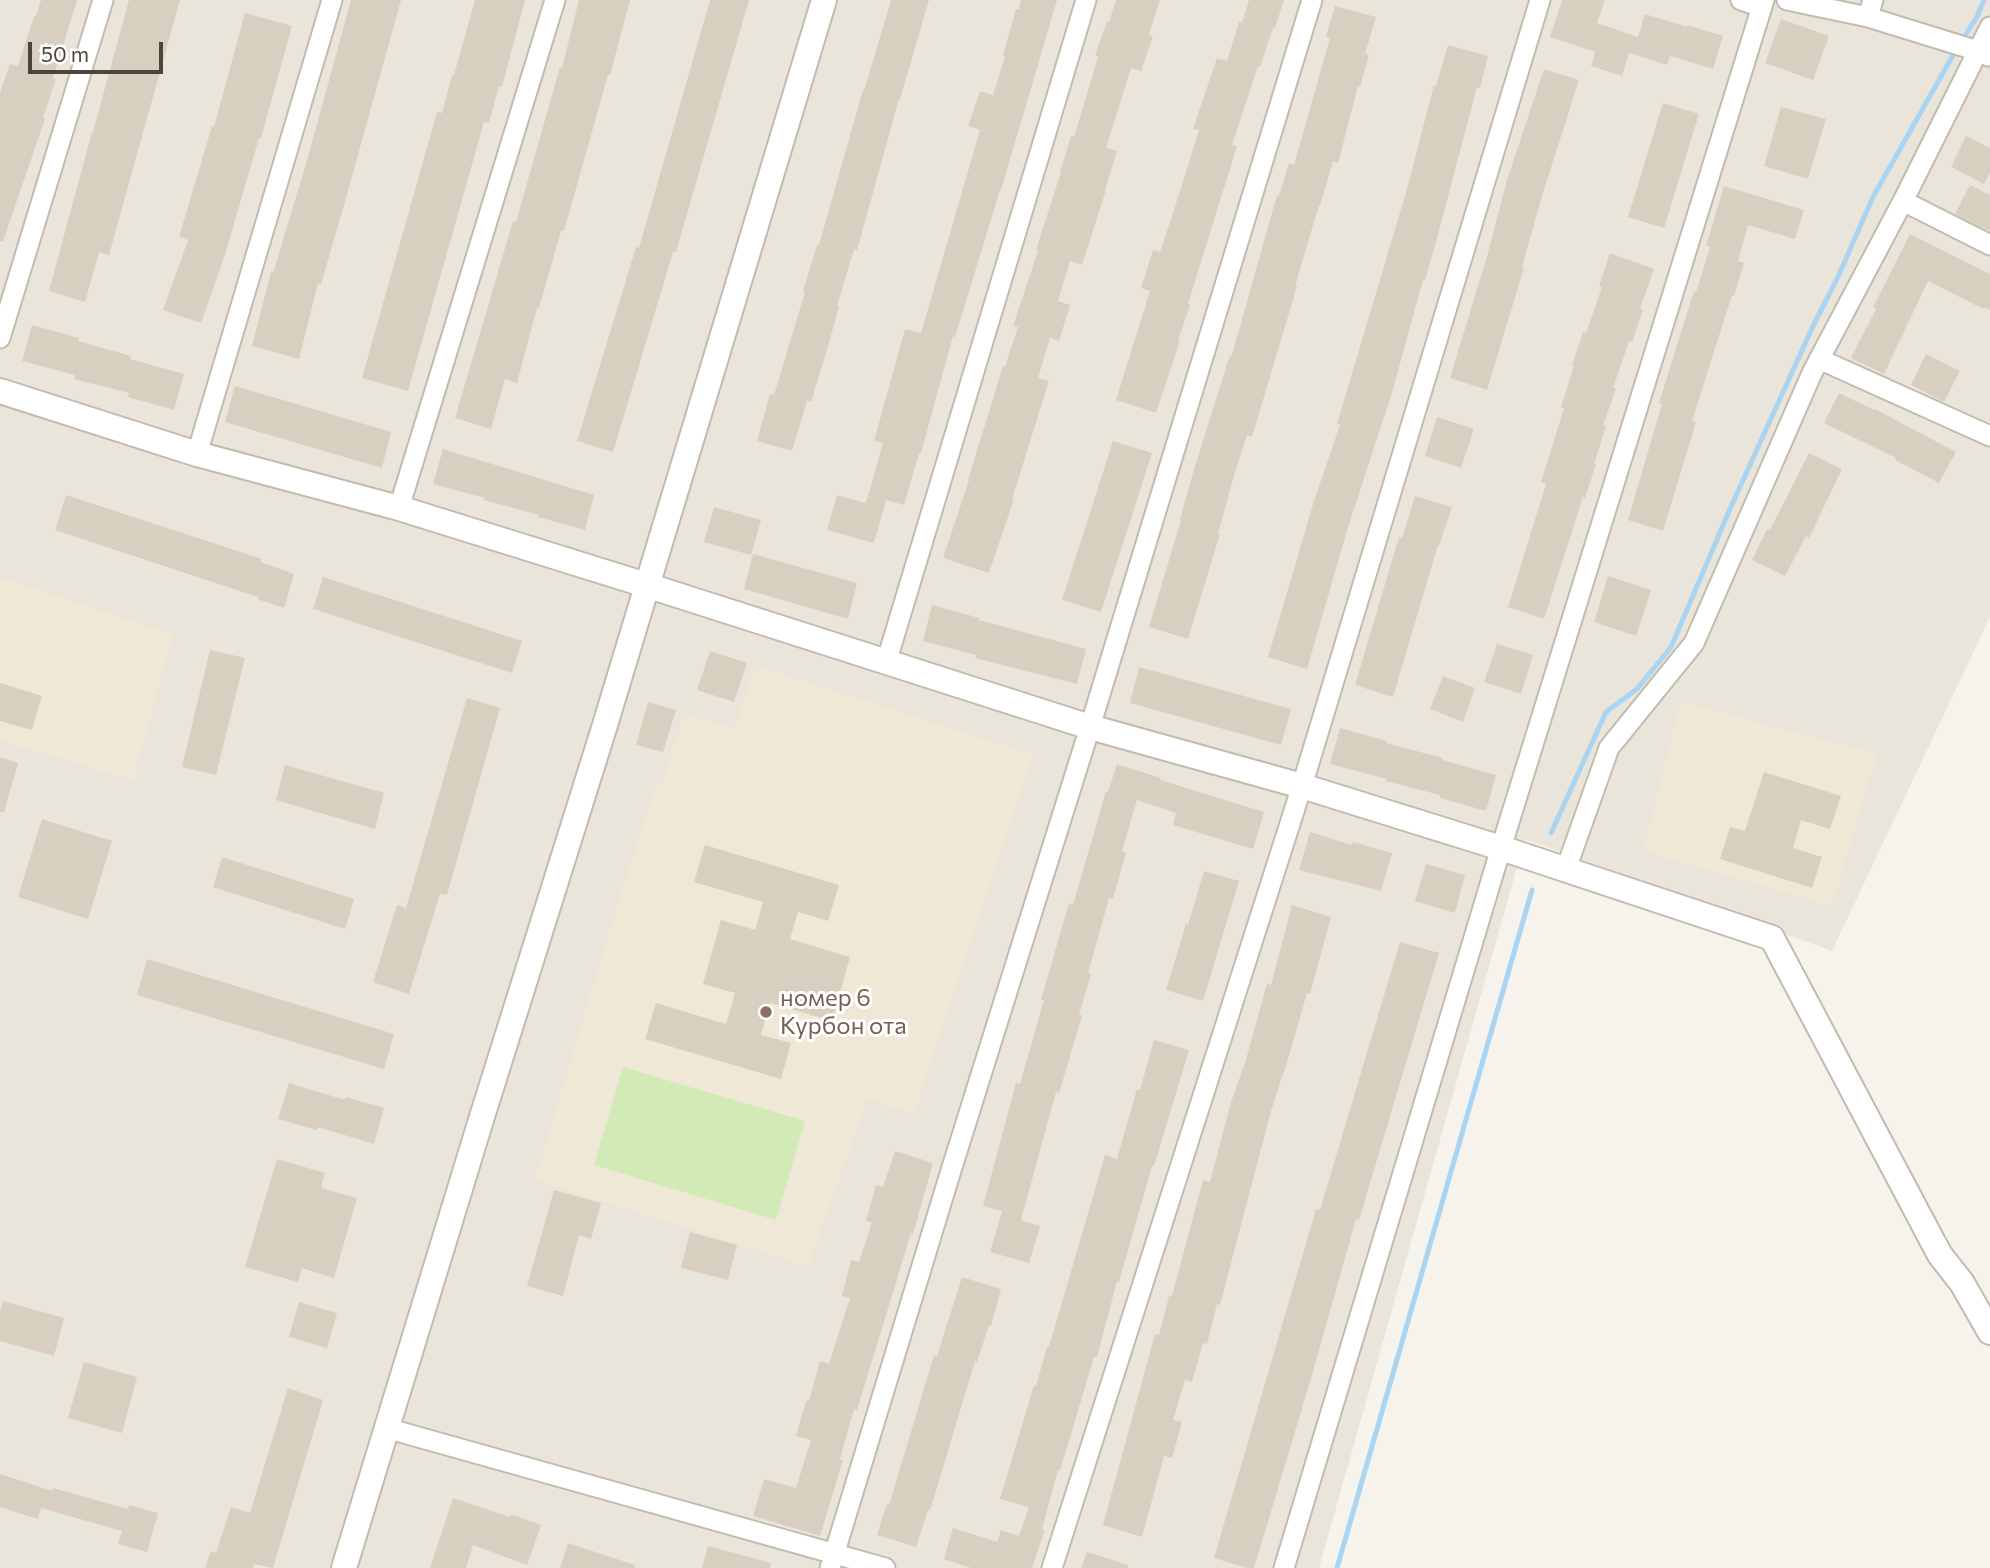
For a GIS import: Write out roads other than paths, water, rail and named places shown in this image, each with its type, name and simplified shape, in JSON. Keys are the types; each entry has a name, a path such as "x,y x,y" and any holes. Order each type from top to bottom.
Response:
{"street":[{"path":"0,338 103,0"},
{"path":"197,454 332,0"},
{"path":"399,508 555,0"},
{"path":"344,1568 605,725 824,0"},
{"path":"886,663 1086,0"},
{"path":"832,1560 1312,0"},
{"path":"1052,1568 1302,786 1540,0"},
{"path":"1284,1568 1501,848 1763,3 1741,0"},
{"path":"1787,0 1870,9 1984,53"},
{"path":"1566,869 1609,748 1694,643 1819,359 1984,53 1990,27"},
{"path":"1903,201 1990,245"},
{"path":"1819,359 1990,436"},
{"path":"0,391 197,454 399,508 1090,727 1302,786 1566,869 1772,938 1940,1255 1962,1283 1990,1332"},
{"path":"386,1428 832,1560 885,1568"}],"waterway":[{"path":"1962,40 1984,0"},
{"path":"1551,833 1606,712 1637,689 1671,647 1730,509 1873,197 1957,48"},
{"path":"1337,1568 1532,890"}],"place":[{"name":"номер 6 Курбон ота","path":"766,1012"}]}
